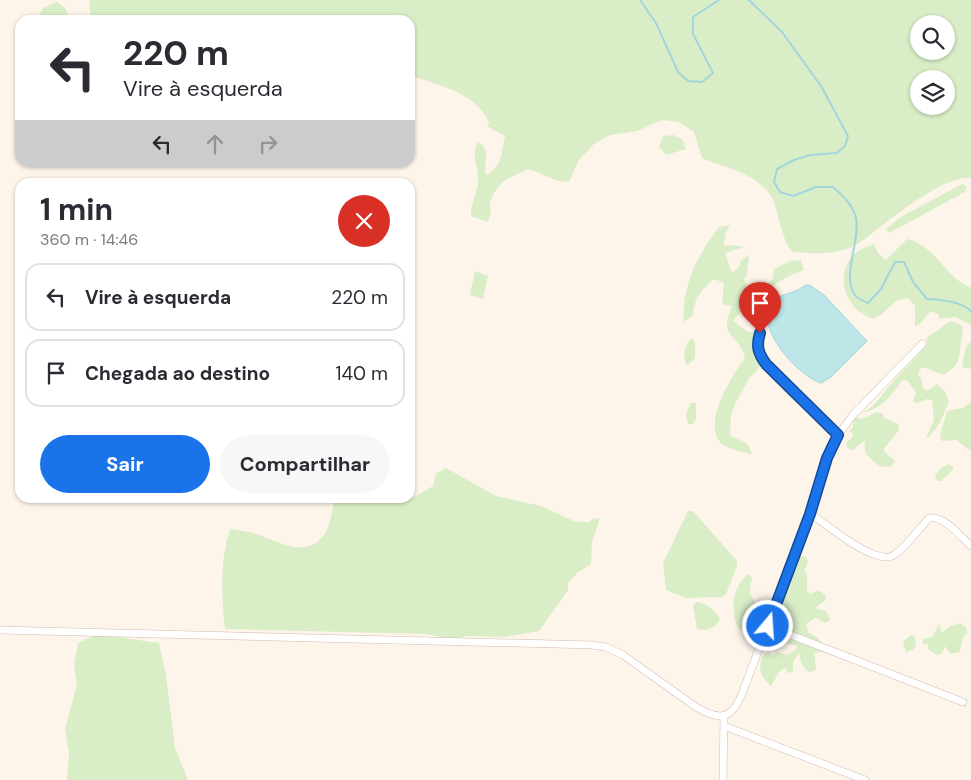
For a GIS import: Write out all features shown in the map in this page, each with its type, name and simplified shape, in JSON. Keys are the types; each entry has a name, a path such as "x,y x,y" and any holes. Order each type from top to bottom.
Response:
{"street":[{"path":"770,291 766,301 757,344 759,354 774,373 838,435"},
{"path":"0,630 592,645 615,650 696,707 710,715 724,716 738,704 810,514 827,458 838,435 853,415 922,344"},
{"path":"810,514 859,547 882,558 893,556 929,518 935,518 944,522 971,546"},
{"path":"768,626 963,702"},
{"path":"723,780 724,716"},
{"path":"724,726 866,780"}],"green space":[{"path":"89,0 971,0 971,178 961,178 938,187 856,245 839,251 826,253 792,252 784,237 776,208 764,188 755,180 735,170 702,158 694,132 679,122 662,120 637,131 610,135 594,144 579,160 569,182 558,181 529,169 511,177 501,184 494,193 490,203 490,215 487,222 471,216 478,181 475,152 478,142 485,149 486,153 486,175 498,163 505,136 487,126 489,122 474,103 455,91 415,77 415,15 90,15"},
{"path":"57,2 65,8 68,15 40,15 43,8"},
{"path":"673,135 682,139 686,149 666,155 659,147 663,136"},
{"path":"962,184 967,187 965,192 889,233 886,229 899,218"},
{"path":"730,225 725,234 724,246 744,247 725,253 732,273 740,266 740,261 749,255 747,276 744,278 747,287 758,287 747,305 733,321 748,332 758,332 762,361 758,370 750,377 731,414 730,435 748,444 752,454 726,447 720,442 716,433 715,423 721,399 733,375 745,358 742,350 728,330 728,317 732,306 722,304 724,283 714,279 696,300 693,315 684,322 685,296 692,272 704,249 719,227"},
{"path":"907,239 917,242 925,248 954,277 971,288 971,325 955,317 940,319 938,314 930,311 920,324 915,326 915,306 908,298 897,301 874,319 856,309 850,301 844,283 844,273 847,263 853,255 874,244 878,253 886,260"},
{"path":"801,260 804,270 783,279 766,294 759,307 757,323 753,307 764,286 773,279 774,269 790,261"},
{"path":"475,271 488,276 483,299 470,295"},
{"path":"951,321 961,325 963,333 958,361 953,368 943,375 924,367 919,370 918,375 921,378 923,389 928,390 937,384 945,392 949,401 940,422 933,432 925,440 934,420 932,400 927,399 918,403 913,402 916,392 907,380 902,380 891,395 880,405 863,412 876,403 923,349 927,344 926,339"},
{"path":"693,338 695,342 695,358 687,366 685,351 688,343"},
{"path":"971,341 971,369 962,367 965,350"},
{"path":"971,402 971,451 956,440 942,441 940,436 947,411 963,408"},
{"path":"691,403 696,403 696,419 693,424 688,424 686,413"},
{"path":"877,412 882,413 884,418 898,424 899,430 883,450 895,461 892,466 882,467 873,461 865,452 865,440 853,450 848,449 846,443 853,434 849,430 852,429 855,417 862,419"},
{"path":"949,464 953,467 953,470 941,481 937,481 935,476 940,469"},
{"path":"446,468 496,496 541,506 576,522 589,522 600,518 592,542 591,564 577,573 568,583 568,590 539,631 505,637 467,636 454,639 425,634 225,629 222,579 224,554 230,529 256,534 295,547 311,546 324,535 330,522 334,503 415,503 415,497 433,486 436,474"},
{"path":"688,511 693,511 737,561 737,566 726,594 721,597 686,598 666,590 663,563"},
{"path":"800,556 806,557 808,562 804,571 807,574 807,590 810,594 819,590 826,596 825,601 815,608 826,611 830,620 826,623 816,618 806,624 809,633 818,638 825,646 824,651 814,653 816,669 812,672 807,671 801,663 799,653 793,662 793,672 788,673 785,668 779,672 771,686 762,676 760,668 764,654 769,653 773,656 777,652 787,655 796,650 797,646 785,643 782,639 781,636 790,630 780,617 779,603 795,558"},
{"path":"749,574 752,578 750,593 764,618 760,628 755,633 748,633 738,628 733,606 739,585"},
{"path":"697,602 714,611 720,619 713,627 704,630 697,629 693,605"},
{"path":"960,623 967,629 967,634 963,637 960,652 950,654 945,646 942,653 937,655 928,649 928,644 923,645 923,639 932,637 939,624 942,633 950,626"},
{"path":"97,634 159,643 166,675 175,748 188,780 67,780 69,753 65,729 77,685 74,665 78,643"},
{"path":"911,635 914,636 916,643 914,649 906,652 903,642"}],"water":[{"path":"806,285 810,285 824,295 867,341 831,377 821,383 812,379 790,361 773,337 768,324 768,312 772,302"}],"waterway":[{"path":"640,0 656,23 678,72 688,81 702,82 713,73 693,34 693,17 719,0"},
{"path":"749,0 782,32 821,86 848,136 845,146 837,153 810,155 794,160 777,169 774,182 780,192 793,196 816,187 833,187 850,205 855,213 857,227 850,278 851,287 859,299 868,303 881,289 895,262 904,262 913,282 927,299 956,303 971,311"}],"route":[{"path":"760,333 757,344 759,354 766,364 838,435 832,443 810,514 781,587 768,626"}]}
